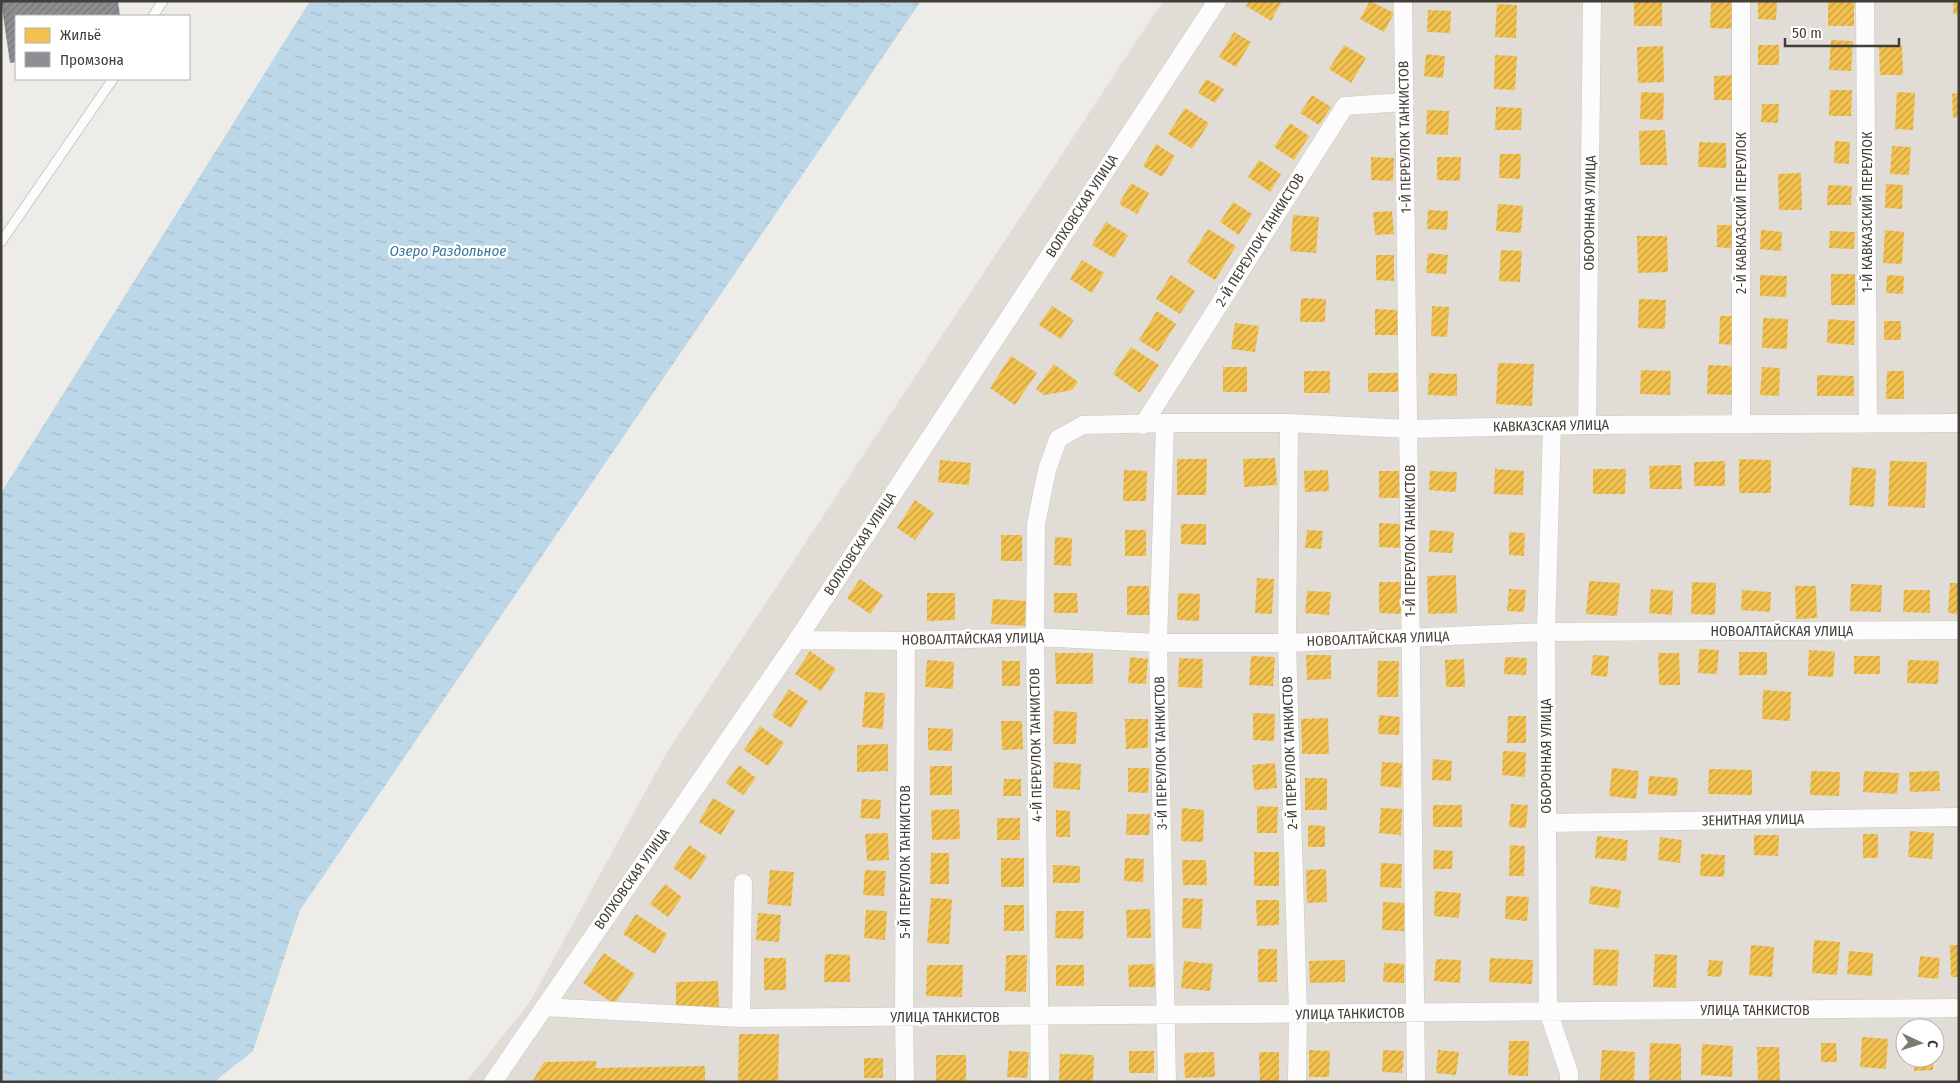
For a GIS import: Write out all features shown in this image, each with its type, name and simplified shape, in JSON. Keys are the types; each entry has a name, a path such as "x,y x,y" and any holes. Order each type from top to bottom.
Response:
{"street":[{"name":"ВОЛХОВСКАЯ УЛИЦА","path":"493,1082 796,640 1217,1"},
{"name":"1-Й ПЕРЕУЛОК ТАНКИСТОВ","path":"1403,1 1416,1082"},
{"name":"ОБОРОННАЯ УЛИЦА","path":"1587,425 1592,1"},
{"name":"2-Й КАВКАЗСКИЙ ПЕРЕУЛОК","path":"1741,424 1742,1"},
{"name":"1-Й КАВКАЗСКИЙ ПЕРЕУЛОК","path":"1865,1 1868,423"},
{"name":"2-Й ПЕРЕУЛОК ТАНКИСТОВ","path":"1143,425 1346,106 1405,102"},
{"name":"КАВКАЗСКАЯ УЛИЦА","path":"1143,425 1165,423 1289,423 1409,429 1587,425 1959,422"},
{"name":"3-Й ПЕРЕУЛОК ТАНКИСТОВ","path":"1165,423 1158,643 1167,1082"},
{"name":"2-Й ПЕРЕУЛОК ТАНКИСТОВ","path":"1289,423 1287,643 1298,1014 1297,1082"},
{"name":"4-Й ПЕРЕУЛОК ТАНКИСТОВ","path":"1040,1082 1035,637 1036,524 1047,470 1058,439 1083,425 1143,425"},
{"name":"ОБОРОННАЯ УЛИЦА","path":"1552,426 1546,632 1548,1011 1569,1073 1569,1082"},
{"name":"НОВОАЛТАЙСКАЯ УЛИЦА","path":"796,640 906,641 1035,637 1158,643 1287,643 1546,632 1959,630"},
{"name":"5-Й ПЕРЕУЛОК ТАНКИСТОВ","path":"905,1082 906,641"},
{"name":"ЗЕНИТНАЯ УЛИЦА","path":"1547,822 1959,817"},
{"path":"740,1018 743,883"},
{"name":"УЛИЦА ТАНКИСТОВ","path":"544,1007 740,1018 1959,1008"}],"lane":[{"path":"154,15 163,1"},
{"path":"1,242 112,80"}],"shaded area":[{"path":"1163,1 1959,1 1959,1082 466,1082 530,1002 666,754"}],"water":[{"name":"Озеро Раздольное","path":"310,1 921,1 300,910 253,1051 214,1082 1,1082 1,493"}],"building: Жильё":[{"path":"1249,1 1282,1 1271,21 1246,6"},
{"path":"1370,1 1394,13 1384,32 1360,19"},
{"path":"1634,1 1662,1 1662,26 1634,26"},
{"path":"1711,1 1736,1 1736,29 1710,28"},
{"path":"1758,1 1777,1 1776,20 1758,19"},
{"path":"1828,1 1854,1 1854,26 1828,26"},
{"path":"1954,1 1959,1 1959,14 1953,14"},
{"path":"1497,4 1517,5 1516,38 1495,37"},
{"path":"1428,10 1451,11 1450,33 1427,32"},
{"path":"1234,32 1251,42 1236,67 1219,57"},
{"path":"1831,40 1853,41 1851,71 1829,70"},
{"path":"1344,45 1366,58 1351,83 1329,69"},
{"path":"1758,45 1779,45 1779,65 1758,65"},
{"path":"1663,46 1664,82 1638,83 1637,47"},
{"path":"1902,46 1903,75 1880,75 1879,47"},
{"path":"1426,54 1445,56 1443,78 1424,76"},
{"path":"1495,55 1517,56 1515,90 1494,89"},
{"path":"1737,75 1738,100 1714,100 1714,76"},
{"path":"1206,79 1224,89 1215,103 1198,93"},
{"path":"1830,90 1852,90 1851,116 1829,116"},
{"path":"1641,92 1664,93 1663,120 1640,119"},
{"path":"1897,92 1915,93 1913,130 1895,129"},
{"path":"1959,93 1959,117 1953,118 1952,94"},
{"path":"1312,95 1331,107 1319,125 1300,113"},
{"path":"1762,104 1779,104 1778,123 1761,122"},
{"path":"1496,107 1522,108 1521,130 1495,130"},
{"path":"1185,108 1209,123 1192,149 1168,134"},
{"path":"1427,110 1449,111 1448,135 1426,134"},
{"path":"1290,123 1309,136 1294,160 1274,147"},
{"path":"1665,130 1667,165 1640,165 1639,131"},
{"path":"1835,141 1850,142 1849,164 1834,163"},
{"path":"1699,142 1726,143 1726,168 1698,167"},
{"path":"1156,144 1175,156 1162,177 1143,166"},
{"path":"1892,146 1911,147 1909,175 1890,174"},
{"path":"1500,154 1521,154 1520,179 1499,178"},
{"path":"1371,157 1394,158 1393,181 1371,180"},
{"path":"1437,157 1461,157 1460,181 1437,180"},
{"path":"1259,160 1281,174 1270,192 1248,177"},
{"path":"1801,173 1802,210 1779,210 1778,174"},
{"path":"1131,183 1149,193 1137,214 1119,204"},
{"path":"1886,184 1903,185 1902,209 1885,208"},
{"path":"1828,185 1852,186 1851,205 1827,205"},
{"path":"1233,202 1252,214 1239,235 1220,222"},
{"path":"1498,204 1523,206 1521,233 1496,231"},
{"path":"1428,210 1448,211 1447,230 1427,229"},
{"path":"1392,211 1394,234 1375,235 1373,212"},
{"path":"1293,215 1319,217 1316,253 1290,251"},
{"path":"1106,222 1128,235 1114,258 1092,245"},
{"path":"1717,225 1736,225 1736,249 1717,247"},
{"path":"1208,229 1236,246 1215,280 1187,262"},
{"path":"1761,230 1782,232 1781,251 1760,249"},
{"path":"1885,230 1904,232 1902,264 1883,263"},
{"path":"1830,231 1855,232 1854,249 1829,248"},
{"path":"1637,236 1667,236 1668,272 1638,273"},
{"path":"1501,250 1522,251 1520,282 1499,281"},
{"path":"1428,253 1448,255 1446,274 1426,273"},
{"path":"1376,255 1394,255 1394,281 1376,280"},
{"path":"1082,260 1104,273 1092,293 1070,279"},
{"path":"1831,274 1855,274 1855,305 1831,305"},
{"path":"1171,275 1195,291 1180,314 1156,299"},
{"path":"1760,275 1787,276 1786,297 1760,296"},
{"path":"1887,275 1904,276 1903,294 1886,293"},
{"path":"1301,298 1326,299 1325,322 1300,322"},
{"path":"1639,299 1666,300 1665,329 1638,328"},
{"path":"1052,306 1074,320 1061,339 1039,325"},
{"path":"1432,306 1449,307 1447,337 1431,336"},
{"path":"1375,309 1398,310 1398,335 1375,335"},
{"path":"1157,311 1176,324 1158,352 1139,340"},
{"path":"1720,316 1736,316 1735,345 1719,344"},
{"path":"1763,318 1788,319 1787,349 1762,348"},
{"path":"1828,319 1855,321 1854,345 1827,343"},
{"path":"1884,321 1901,321 1901,340 1884,340"},
{"path":"1235,323 1259,326 1255,352 1231,349"},
{"path":"1131,347 1159,365 1140,393 1113,374"},
{"path":"1011,356 1037,373 1015,405 990,388"},
{"path":"1498,363 1534,364 1532,406 1496,404"},
{"path":"1054,364 1078,382 1072,390 1044,395 1036,389"},
{"path":"1708,365 1734,366 1733,395 1707,394"},
{"path":"1223,367 1247,367 1247,392 1223,392"},
{"path":"1762,367 1780,368 1779,396 1760,395"},
{"path":"1641,370 1671,371 1670,395 1640,394"},
{"path":"1304,371 1330,371 1330,393 1304,393"},
{"path":"1887,371 1904,371 1904,399 1886,399"},
{"path":"1368,373 1399,373 1399,392 1368,392"},
{"path":"1429,373 1457,374 1457,396 1428,395"},
{"path":"1817,375 1854,376 1854,396 1817,396"},
{"path":"1275,458 1277,485 1244,487 1243,459"},
{"path":"1177,459 1207,459 1206,495 1177,495"},
{"path":"1739,459 1771,460 1771,493 1739,493"},
{"path":"940,460 971,463 969,485 938,482"},
{"path":"1725,461 1725,486 1694,486 1694,462"},
{"path":"1890,461 1927,462 1925,508 1888,506"},
{"path":"1681,465 1682,489 1650,489 1649,466"},
{"path":"1852,467 1876,469 1874,507 1849,505"},
{"path":"1495,469 1524,471 1523,495 1494,494"},
{"path":"1593,469 1626,469 1625,494 1593,494"},
{"path":"1124,470 1147,471 1146,501 1123,501"},
{"path":"1328,470 1329,491 1305,492 1304,471"},
{"path":"1379,471 1399,471 1399,498 1379,498"},
{"path":"1430,471 1457,472 1456,492 1429,490"},
{"path":"915,500 934,513 915,540 897,528"},
{"path":"1379,523 1400,524 1400,548 1379,547"},
{"path":"1181,524 1206,524 1206,545 1181,544"},
{"path":"1125,530 1146,530 1146,556 1125,556"},
{"path":"1307,530 1323,531 1321,549 1305,548"},
{"path":"1430,530 1454,532 1452,553 1429,552"},
{"path":"1509,532 1525,533 1524,556 1509,555"},
{"path":"1001,535 1022,535 1022,561 1001,561"},
{"path":"1055,537 1072,538 1071,566 1054,565"},
{"path":"1456,575 1457,613 1428,614 1427,576"},
{"path":"1257,578 1274,579 1272,614 1255,613"},
{"path":"860,579 883,595 870,614 847,598"},
{"path":"1589,581 1620,583 1617,616 1586,614"},
{"path":"1379,582 1403,582 1403,614 1379,613"},
{"path":"1692,582 1716,583 1715,615 1691,614"},
{"path":"1950,583 1959,583 1959,614 1948,613"},
{"path":"1851,584 1882,585 1881,612 1850,611"},
{"path":"1127,586 1149,586 1149,615 1127,615"},
{"path":"1795,586 1816,586 1817,618 1796,619"},
{"path":"1509,589 1526,590 1524,612 1507,611"},
{"path":"1651,589 1673,591 1672,615 1649,613"},
{"path":"1742,590 1771,592 1770,612 1741,610"},
{"path":"1904,590 1930,590 1930,613 1903,612"},
{"path":"1307,591 1331,592 1329,615 1305,613"},
{"path":"927,593 955,593 955,620 927,621"},
{"path":"1054,593 1077,593 1078,613 1054,613"},
{"path":"1178,593 1200,594 1199,621 1177,620"},
{"path":"993,599 1026,601 1025,626 991,624"},
{"path":"1699,649 1719,650 1717,674 1698,673"},
{"path":"1809,650 1835,652 1833,677 1808,676"},
{"path":"810,651 836,669 821,691 795,674"},
{"path":"1739,652 1767,652 1767,675 1739,675"},
{"path":"1055,653 1093,653 1093,684 1056,684"},
{"path":"1658,653 1679,653 1680,685 1659,685"},
{"path":"1306,655 1331,655 1331,679 1307,680"},
{"path":"1593,655 1609,656 1607,677 1591,675"},
{"path":"1251,656 1275,657 1273,686 1249,685"},
{"path":"1854,656 1880,656 1880,674 1854,674"},
{"path":"1130,657 1148,659 1146,684 1128,683"},
{"path":"1505,657 1527,658 1526,675 1504,674"},
{"path":"1179,658 1203,659 1202,688 1178,687"},
{"path":"1464,659 1465,687 1446,687 1445,660"},
{"path":"927,660 954,662 953,689 925,687"},
{"path":"1908,660 1939,661 1938,684 1907,683"},
{"path":"1002,661 1020,661 1020,686 1002,686"},
{"path":"1378,661 1399,661 1398,697 1377,697"},
{"path":"789,689 808,701 791,728 772,716"},
{"path":"1763,690 1791,692 1790,721 1762,719"},
{"path":"865,692 885,693 883,729 862,727"},
{"path":"1054,711 1077,712 1076,744 1053,744"},
{"path":"1253,713 1275,714 1274,741 1253,740"},
{"path":"1379,715 1400,717 1399,735 1378,734"},
{"path":"1508,716 1526,716 1526,743 1507,743"},
{"path":"1328,718 1329,754 1302,754 1301,719"},
{"path":"1125,719 1148,719 1148,748 1126,749"},
{"path":"1001,721 1022,721 1023,749 1002,750"},
{"path":"760,726 784,743 768,766 744,750"},
{"path":"928,728 953,729 952,751 928,750"},
{"path":"888,744 888,771 857,772 857,745"},
{"path":"1503,751 1526,752 1525,777 1502,775"},
{"path":"1433,759 1452,761 1451,781 1432,780"},
{"path":"1054,762 1081,764 1080,790 1053,788"},
{"path":"1382,762 1402,763 1401,788 1380,786"},
{"path":"1275,763 1277,788 1254,790 1252,765"},
{"path":"739,765 756,778 743,795 726,783"},
{"path":"930,766 952,766 952,795 930,795"},
{"path":"1128,768 1149,768 1148,793 1128,792"},
{"path":"1612,768 1639,771 1636,799 1609,796"},
{"path":"1709,769 1752,770 1752,795 1708,794"},
{"path":"1811,771 1840,772 1839,796 1810,795"},
{"path":"1864,771 1899,773 1897,794 1863,792"},
{"path":"1939,771 1940,791 1910,792 1909,772"},
{"path":"1649,776 1678,778 1677,796 1648,794"},
{"path":"1305,778 1327,778 1327,810 1305,810"},
{"path":"1004,779 1021,779 1021,796 1003,796"},
{"path":"713,798 735,811 721,835 699,822"},
{"path":"862,799 881,800 880,819 860,818"},
{"path":"1511,804 1528,805 1526,828 1509,827"},
{"path":"1433,805 1462,805 1462,827 1433,827"},
{"path":"1257,806 1278,807 1277,833 1257,833"},
{"path":"1182,808 1204,810 1203,842 1181,841"},
{"path":"1381,808 1402,809 1401,835 1379,833"},
{"path":"959,809 960,839 932,840 931,810"},
{"path":"1056,810 1070,811 1070,837 1056,837"},
{"path":"1127,814 1150,814 1149,835 1126,835"},
{"path":"997,818 1020,818 1020,840 997,840"},
{"path":"1308,825 1325,826 1325,847 1308,847"},
{"path":"1910,831 1934,833 1932,859 1908,857"},
{"path":"888,833 889,860 867,861 865,834"},
{"path":"1863,834 1878,834 1878,858 1863,858"},
{"path":"1754,835 1779,835 1778,856 1754,855"},
{"path":"1597,836 1628,840 1626,861 1595,858"},
{"path":"1660,837 1682,840 1680,863 1658,860"},
{"path":"689,845 707,857 691,880 673,868"},
{"path":"1510,845 1525,846 1524,876 1509,876"},
{"path":"1434,850 1453,851 1452,869 1433,869"},
{"path":"1254,852 1279,852 1279,886 1254,886"},
{"path":"931,853 949,853 949,884 930,884"},
{"path":"1701,854 1725,855 1724,877 1700,876"},
{"path":"1001,858 1024,858 1024,887 1001,887"},
{"path":"1125,858 1144,859 1143,882 1124,881"},
{"path":"1182,860 1206,860 1207,885 1183,885"},
{"path":"1381,863 1402,864 1401,888 1380,887"},
{"path":"1053,865 1080,866 1080,883 1053,883"},
{"path":"1326,869 1327,902 1307,903 1306,870"},
{"path":"770,870 794,872 791,906 767,904"},
{"path":"865,870 886,871 884,896 863,895"},
{"path":"665,884 682,897 668,917 650,904"},
{"path":"1591,886 1621,890 1619,908 1589,904"},
{"path":"1435,891 1461,893 1459,918 1434,916"},
{"path":"1506,896 1529,897 1527,921 1505,919"},
{"path":"931,898 952,899 949,944 927,943"},
{"path":"1183,898 1203,899 1201,929 1182,928"},
{"path":"1256,900 1279,900 1279,925 1257,926"},
{"path":"1383,902 1405,903 1404,931 1382,930"},
{"path":"1004,905 1024,905 1024,931 1004,931"},
{"path":"1150,909 1151,938 1127,938 1126,910"},
{"path":"866,910 887,911 885,940 864,938"},
{"path":"1056,911 1084,911 1083,939 1055,938"},
{"path":"758,913 781,915 779,942 756,940"},
{"path":"636,914 667,934 655,954 623,934"},
{"path":"1814,940 1840,942 1837,975 1812,973"},
{"path":"1751,945 1774,947 1772,977 1749,975"},
{"path":"1950,945 1959,945 1959,977 1951,977"},
{"path":"1258,949 1277,949 1277,982 1258,982"},
{"path":"1594,949 1619,950 1617,986 1593,985"},
{"path":"1849,951 1873,953 1872,976 1847,974"},
{"path":"604,953 635,974 614,1004 583,983"},
{"path":"825,954 850,955 850,982 824,982"},
{"path":"1655,954 1677,955 1676,988 1653,987"},
{"path":"1006,955 1027,955 1026,992 1005,991"},
{"path":"1920,956 1940,958 1938,979 1918,977"},
{"path":"764,958 786,958 786,990 764,990"},
{"path":"1490,958 1533,960 1532,984 1489,982"},
{"path":"1436,959 1461,960 1460,983 1434,981"},
{"path":"1345,960 1345,982 1310,983 1309,961"},
{"path":"1709,960 1723,961 1721,977 1707,976"},
{"path":"1184,961 1213,964 1210,991 1181,988"},
{"path":"1384,963 1404,964 1404,983 1383,982"},
{"path":"1154,964 1155,987 1129,987 1128,965"},
{"path":"927,965 963,965 962,997 926,996"},
{"path":"1056,965 1084,965 1084,986 1056,986"},
{"path":"718,981 719,1008 676,1010 676,982"},
{"path":"739,1034 779,1034 778,1082 738,1082"},
{"path":"1862,1037 1888,1039 1886,1069 1860,1067"},
{"path":"1509,1041 1529,1041 1528,1076 1508,1075"},
{"path":"1650,1043 1681,1044 1681,1080 1649,1080"},
{"path":"1821,1043 1836,1043 1837,1062 1821,1062"},
{"path":"1702,1044 1733,1046 1732,1077 1701,1075"},
{"path":"1757,1047 1779,1047 1780,1082 1758,1082"},
{"path":"1309,1050 1330,1051 1329,1077 1309,1077"},
{"path":"1383,1050 1404,1051 1402,1073 1382,1072"},
{"path":"1438,1050 1459,1052 1456,1075 1436,1073"},
{"path":"1602,1050 1635,1052 1634,1082 1600,1081"},
{"path":"1009,1051 1029,1052 1027,1078 1007,1077"},
{"path":"1129,1051 1154,1051 1154,1073 1129,1073"},
{"path":"1214,1052 1215,1077 1185,1078 1184,1053"},
{"path":"1259,1052 1279,1052 1279,1082 1260,1082"},
{"path":"1060,1054 1094,1055 1093,1082 1059,1082"},
{"path":"936,1055 966,1055 966,1082 936,1082"},
{"path":"864,1058 883,1058 883,1078 864,1078"},
{"path":"596,1061 596,1068 705,1066 705,1082 532,1082 544,1062"},
{"path":"1914,1068 1933,1068 1933,1070 1914,1071"}],"building: Промзона":[{"path":"1,1 118,1 120,15 15,15 15,62 10,63"}]}
